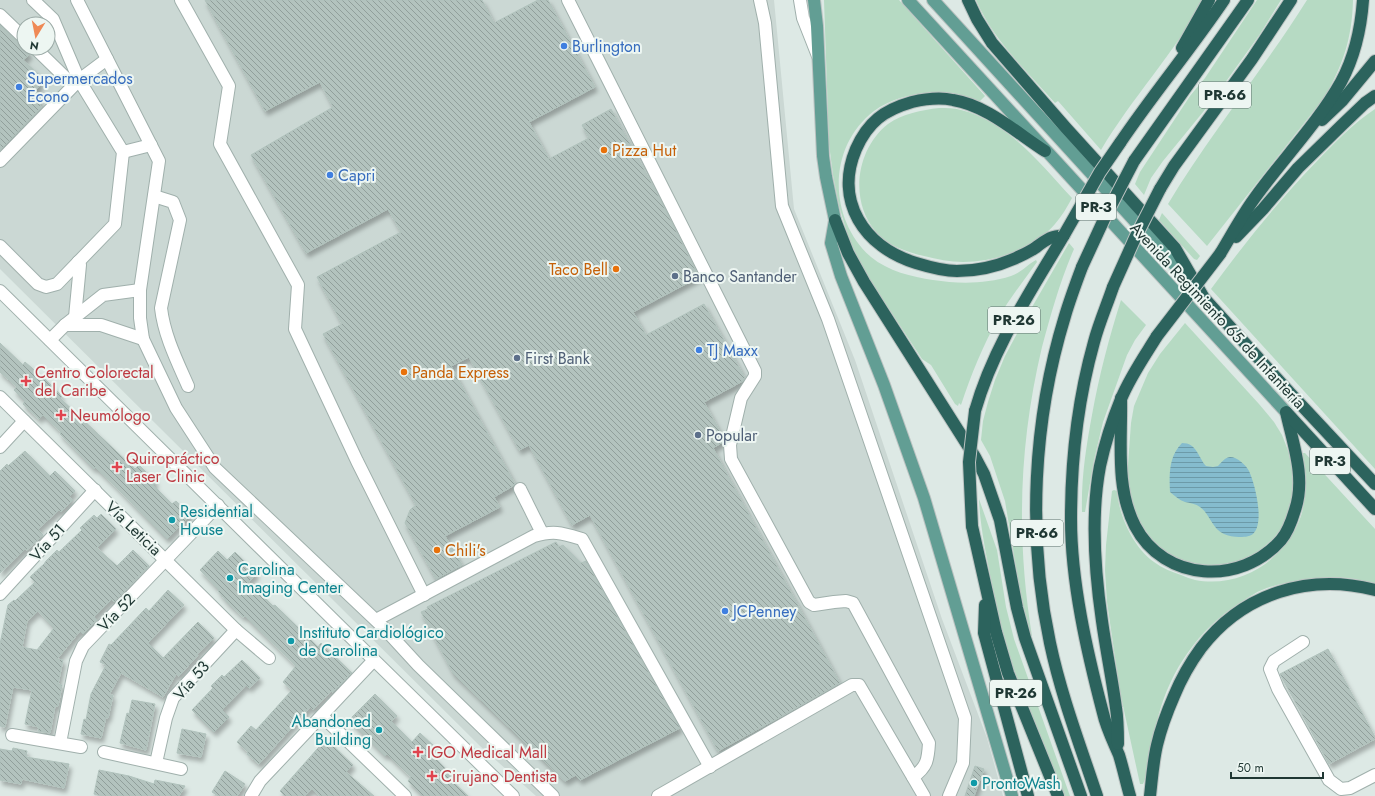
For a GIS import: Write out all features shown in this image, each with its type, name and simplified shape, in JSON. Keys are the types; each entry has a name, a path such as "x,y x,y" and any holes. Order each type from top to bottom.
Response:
{"highway":[{"path":"968,0 977,20 992,43 1066,128 1175,248 1204,298"},
{"path":"1168,75 1209,0"},
{"path":"1168,75 1200,36 1224,0"},
{"name":"PR-66","path":"1097,796 1062,690 1050,643 1041,590 1036,517 1038,461 1041,430 1049,384 1065,316 1082,267 1109,209 1134,161 1248,0"},
{"name":"PR-66","path":"1119,757 1103,714 1083,624 1075,570 1071,520 1073,467 1078,421 1094,341 1113,287 1135,238 1160,189 1174,166 1252,59 1291,0"},
{"path":"1130,796 1119,757 1116,708 1101,620 1098,582 1096,498 1100,467 1109,432 1121,398 1135,370 1157,336 1220,254 1253,200 1328,102 1341,81 1350,63 1358,39 1363,0"},
{"path":"1305,133 1328,115 1342,101 1375,61"},
{"name":"PR-26","path":"1058,796 1008,673 996,632 972,526 969,462 975,411 987,376 1008,331 1100,172 1168,75"},
{"path":"1220,254 1263,209 1298,168 1365,103 1375,96"},
{"path":"1045,151 997,118 975,106 954,100 937,98 908,103 886,111 874,121 865,132 852,158 849,171 848,184 851,203 858,219 866,231 878,244 909,261 934,268 957,271 997,265 1033,249 1050,238 1064,235"},
{"path":"835,220 848,253 864,282 967,444 984,474 1000,520 1017,608 1025,638 1081,796"},
{"name":"Avenida Regimiento 65 de Infantería","path":"1204,298 1375,484"},
{"path":"1121,398 1122,435 1120,452 1124,493 1135,525 1142,539 1152,549 1180,566 1198,571 1217,572 1234,570 1253,562 1269,552 1282,539 1290,526 1300,491 1299,472 1286,412"},
{"name":"Avenida Regimiento 65 de Infantería","path":"1286,412 1375,509"},
{"path":"1150,796 1152,770 1157,744 1167,711 1189,666 1201,647 1221,626 1250,604 1290,589 1308,585 1332,584 1375,590"},
{"path":"985,586 984,633 1028,796"}],"main road":[{"path":"814,0 817,26 823,156 835,220 831,243 841,276 884,386 924,498 1012,796"},
{"name":"Avenida Regimiento 65 de Infantería","path":"908,0 1286,412"},
{"name":"Avenida Regimiento 65 de Infantería","path":"933,0 1204,298"}],"street":[{"path":"0,246 38,284 46,287 56,284 115,224 123,152 76,82 53,18 33,0"},
{"path":"77,0 159,160 140,290 140,318 143,339 176,408 215,468 376,620 418,665 553,796"},
{"path":"181,0 229,86 220,144 298,285 295,329 357,461 424,595"},
{"path":"568,0 756,371 755,376 741,398 730,445 730,459 809,602 814,605 846,601 853,603 929,743 928,757 922,770 913,777"},
{"path":"760,0 765,23 782,206 828,319 965,718 963,762 949,796"},
{"path":"800,0 803,18 818,57"},
{"path":"0,15 16,30"},
{"path":"44,56 76,82"},
{"path":"0,161 76,82 107,59"},
{"path":"123,152 151,145"},
{"path":"154,196 173,202 180,220 161,308 162,322 172,350 188,386"},
{"path":"75,317 80,265 78,262"},
{"path":"50,340 65,325 103,296 140,290"},
{"path":"0,291 513,796"},
{"path":"65,325 101,325 143,339"},
{"name":"Vía Leticia","path":"0,397 236,630 269,658"},
{"path":"0,447 24,421"},
{"path":"520,489 542,533"},
{"name":"Vía 51","path":"0,594 95,490"},
{"name":"Vía 52","path":"60,743 76,661 83,646 218,505"},
{"path":"376,620 534,536 546,532 561,533 582,539 710,767"},
{"name":"Vía 53","path":"156,762 166,718 173,698 236,630"},
{"path":"1303,642 1274,661 1270,669 1278,689 1329,780 1341,789 1350,788 1375,775"},
{"path":"251,796 260,781 374,660"},
{"path":"658,796 852,685 859,685 924,796"},
{"path":"322,716 393,792 405,796"},
{"path":"12,735 81,747"},
{"path":"104,752 156,762 181,769"}],"shaded area":[{"path":"0,0 774,0 794,209 855,360 942,619 987,738 1003,796 536,796 480,746 0,269"}],"green space":[{"path":"824,0 899,0 985,96 978,103 941,94 921,94 900,98 880,107 859,126 848,144 841,163 839,183 841,204 847,223 857,241 871,257 893,270 925,279 953,282 982,282 1011,276 1018,273 1036,260 1037,262 1008,303 993,328 978,360 961,405 959,403 958,406 955,404 931,365 922,359 868,277 848,236 839,206 829,144"},
{"path":"976,0 1204,0 1180,38 1126,112 1101,150 1058,101 1055,103 1011,54 991,28"},
{"path":"1257,0 1281,0 1260,34 1212,101 1151,178 1144,195 1135,184 1140,172 1190,96 1205,78"},
{"path":"1307,0 1353,0 1351,27 1341,63 1324,98 1207,246 1168,204 1201,152 1273,52"},
{"path":"939,108 953,108 978,116 1009,134 1035,158 1072,198 1060,218 1046,233 1025,247 1001,257 988,260 963,262 939,259 905,250 892,245 876,232 867,219 862,206 859,191 863,161 869,147 877,135 888,124 912,113"},
{"path":"1375,109 1375,469 1211,289 1236,255 1289,191 1331,146 1360,120"},
{"path":"1162,213 1200,256 1197,260 1194,259 1159,220"},
{"path":"1069,243 1074,249 1052,310 1034,383 1028,419 1022,491 1022,527 1027,599 1032,636 1030,636 1022,604 1005,501 990,456 981,440 983,421 988,402 1005,356"},
{"path":"1121,300 1146,325 1135,340 1127,355 1103,422 1094,460 1085,512 1082,512 1084,463 1092,415 1112,329"},
{"path":"1185,323 1274,422 1282,435 1289,453 1293,476 1294,496 1285,524 1273,539 1258,552 1237,563 1217,568 1192,565 1158,549 1134,513 1127,479 1131,423 1134,406 1148,373 1160,354"},
{"path":"1302,453 1305,453 1375,529 1375,585 1355,579 1336,577 1318,578 1272,586 1256,593 1217,620 1193,645 1174,675 1158,716 1149,766 1143,784 1140,784 1120,692 1107,602 1105,570 1106,545 1112,491 1117,491 1118,501 1128,530 1146,556 1167,570 1188,578 1212,582 1229,580 1260,568 1273,558 1285,545 1294,531 1301,516 1304,500 1305,471"},
{"path":"979,499 997,550 1006,607 1014,639 1070,796 1063,796 1027,708 1006,645 985,550"}],"water":[{"path":"1182,443 1191,445 1197,451 1206,466 1218,466 1225,459 1233,457 1246,466 1251,477 1258,503 1259,513 1257,529 1253,534 1239,537 1220,532 1200,507 1177,498 1170,492 1170,472 1172,459"}],"building":[{"path":"205,0 482,0 494,23 538,0 548,0 595,87 529,122 549,159 589,138 582,125 611,109 659,197 699,277 633,312 646,335 704,304 745,378 743,381 704,402 724,439 723,442 713,448 840,683 718,751 590,515 572,525 529,445 519,450 469,357 451,366 515,484 494,497 500,507 445,536 462,565 436,579 405,523 410,510 416,505 323,334 342,324 317,277 401,232 388,209 306,253 251,155 333,107 320,82 265,111"},
{"name":"Supermercados Econo","path":"0,25 16,40 16,56 28,56 23,60 41,77 38,81 41,84 36,90 41,108 0,150"},
{"path":"0,343 23,365 25,362 48,382 62,396 60,398 135,469 139,465 156,482 153,485 172,504 176,501 191,515 167,539 95,467 94,469 60,434 61,432 43,415 39,419 23,404 25,401 14,390 17,387 0,372"},
{"path":"25,451 50,476 55,471 75,491 69,497 73,500 61,512 59,510 38,529 43,535 27,550 25,549 0,573 0,471"},
{"path":"101,514 116,529 97,548 117,566 133,550 149,566 114,602 112,599 94,617 97,620 83,634 80,631 57,659 63,660 58,684 62,685 58,706 55,706 50,733 38,731 39,727 25,724 32,690 13,687 5,727 0,726 0,644 8,605 14,600 15,601 35,582 30,577 57,550 59,552 82,530 80,528 94,515 97,518","holes":["38,611 54,628 37,650 22,647 27,621"]},
{"path":"556,542 559,547 563,545 581,563 586,561 680,728 580,780 576,775 565,781 453,673 421,612 428,609 427,607"},
{"path":"218,551 227,560 235,552 257,574 248,582 273,606 275,605 318,647 321,643 352,673 333,692 331,691 313,710 310,707 259,764 247,754 248,752 237,742 251,726 256,730 292,690 283,682 296,666 245,616 243,617 227,602 218,591 219,590 200,570"},
{"path":"168,590 184,605 148,643 163,658 198,622 214,638 197,654 198,655 179,676 176,674 163,697 121,673 109,695 113,695 108,718 106,717 101,738 81,734 84,719 86,720 91,694 106,665 100,662 109,644 111,645 146,608 149,611"},
{"path":"1328,649 1375,737 1375,739 1329,764 1280,674"},
{"path":"242,660 260,678 249,688 246,685 222,710 229,717 214,732 192,710 213,688 211,686 222,675 224,677"},
{"path":"375,694 397,716 391,721 412,742 420,733 436,748 431,754 452,775 449,778 468,796 423,796 408,781 411,777 387,754 385,756 349,720"},
{"path":"132,700 155,704 146,750 120,743 127,713 129,714"},
{"path":"182,729 206,734 201,757 177,753"},
{"path":"326,739 353,765 346,772 374,796 320,796 312,789 305,796 285,796 280,791"},
{"path":"13,748 27,751 26,757 69,764 64,788 22,779 21,784 0,780 0,749 12,751"},
{"name":"ProntoWash","path":"975,766 984,769 974,796 965,796"},
{"path":"99,770 129,776 154,784 155,780 185,786 179,796 102,796 94,794"},
{"path":"225,771 245,784 237,796 218,796 212,792"}],"place":[{"name":"Burlington","path":"564,46"},
{"name":"Supermercados Econo","path":"19,87"},
{"name":"Pizza Hut","path":"604,150"},
{"name":"Capri","path":"330,175"},
{"name":"Taco Bell","path":"616,269"},
{"name":"Banco Santander","path":"675,276"},
{"name":"TJ Maxx","path":"699,350"},
{"name":"First Bank","path":"517,358"},
{"name":"Panda Express","path":"404,372"},
{"name":"Centro Colorectal del Caribe","path":"26,381"},
{"name":"Neumólogo","path":"61,415"},
{"name":"Popular","path":"698,435"},
{"name":"Quiropráctico Laser Clinic","path":"117,467"},
{"name":"Residential House","path":"172,520"},
{"name":"Chili's","path":"437,550"},
{"name":"Carolina Imaging Center","path":"230,578"},
{"name":"JCPenney","path":"725,611"},
{"name":"Instituto Cardiológico de Carolina","path":"291,641"},
{"name":"Abandoned Building","path":"379,730"},
{"name":"IGO Medical Mall","path":"418,752"},
{"name":"Cirujano Dentista","path":"432,776"},
{"name":"ProntoWash","path":"974,783"}]}
